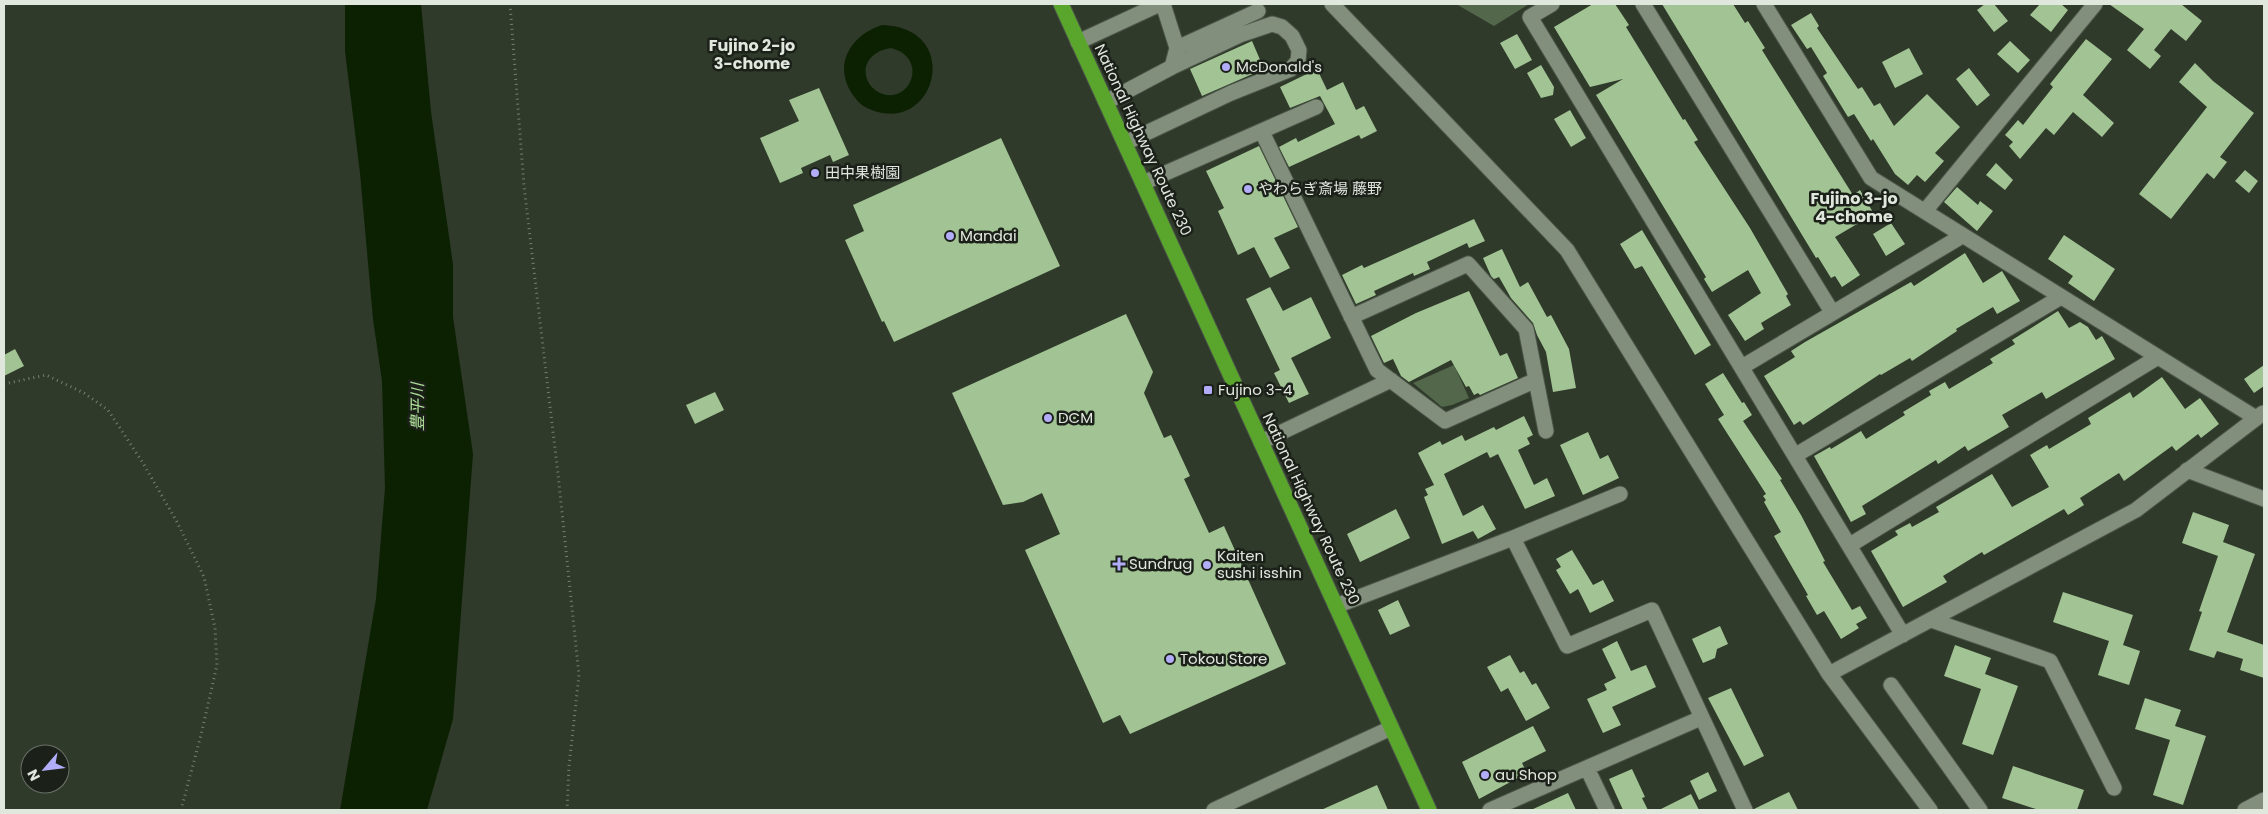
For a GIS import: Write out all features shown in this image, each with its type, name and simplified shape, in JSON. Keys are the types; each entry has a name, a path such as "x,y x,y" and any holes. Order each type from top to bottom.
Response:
{"highway":[{"name":"National Highway Route 230","path":"1061,4 1429,810"}],"street":[{"path":"1078,42 1161,4 1177,48 1172,67"},
{"path":"1332,4 1567,250 1829,674 1930,810"},
{"path":"1552,4 1530,17 1903,635"},
{"path":"1643,4 1832,312"},
{"path":"1764,4 1871,178 2158,357 2260,415 2136,510 1829,674"},
{"path":"1925,211 2095,4"},
{"path":"1177,48 1258,11"},
{"path":"1106,102 1172,67 1240,35 1272,24 1282,27 1292,36 1299,50 1298,61 1291,69 1231,93 1125,143"},
{"path":"1143,183 1316,107"},
{"path":"1262,132 1377,370 1445,421 1536,380"},
{"path":"1742,367 1962,236"},
{"path":"1350,317 1468,264 1526,329 1546,431"},
{"path":"1796,455 2060,297"},
{"path":"1850,545 2158,357"},
{"path":"1261,442 1391,380"},
{"path":"2187,470 2264,499"},
{"path":"1336,606 1513,538 1620,494"},
{"path":"1513,538 1567,646 1652,610 1745,810"},
{"path":"1931,620 2050,661 2114,788"},
{"path":"1892,685 1980,810"},
{"path":"1490,810 1701,718"},
{"path":"1214,810 1391,728"},
{"path":"1588,768 1607,810"},
{"path":"2246,810 2264,800"}],"path":[{"path":"510,4 524,186 558,474 579,675 569,766 567,810"},
{"path":"4,384 46,375 84,393 108,410 143,463 177,522 204,577 215,628 217,665 181,810"}],"shaded area":[{"path":"1456,4 1529,4 1494,26"},
{"path":"1454,365 1469,398 1442,407 1413,383"}],"water":[{"name":"豊平川","path":"345,4 421,4 431,112 453,264 453,317 473,454 453,719 427,810 340,810 376,599 385,488 382,381 373,319 360,173 345,51"},
{"path":"882,25 907,30 923,42 931,58 932,75 926,92 915,105 899,113 878,112 869,109 860,104 849,88 844,65 847,55 852,45 870,30","holes":["891,48 903,53 910,61 912,70 911,79 907,87 900,93 891,95 880,93 872,87 867,79 866,67 868,62 875,54 885,49"]}],"building":[{"path":"1593,4 1615,4 1629,25 1626,27 1683,120 1685,119 1698,140 1694,142 1750,228 1788,294 1786,296 1791,305 1761,323 1764,329 1745,341 1728,315 1761,293 1748,270 1712,292 1704,279 1706,277 1596,95 1623,79 1590,87 1554,27"},
{"path":"1662,4 1733,4 1745,23 1748,21 1765,48 1762,50 1853,195 1860,190 1874,214 1835,237 1860,275 1842,287 1835,276 1831,278 1818,257 1816,258"},
{"path":"1985,4 1994,4 2008,21 1994,32 1977,10"},
{"path":"2040,4 2061,4 2068,10 2051,32 2030,15"},
{"path":"2109,4 2181,4 2202,21 2186,41 2171,29 2154,50 2161,56 2150,69 2127,50 2144,29"},
{"path":"1811,13 1819,26 1817,28 1858,89 1862,87 1874,106 1880,103 1894,126 1927,94 1960,127 1935,153 1944,161 1925,182 1917,175 1908,185 1895,174 1873,139 1871,141 1854,114 1848,117 1823,76 1827,73 1811,47 1807,49 1791,25"},
{"path":"1517,34 1532,60 1515,69 1500,43"},
{"path":"2086,39 2112,59 2083,95 2114,123 2102,137 2073,112 2054,135 2046,128 2020,159 2009,146 2013,142 2005,135 2018,120 2023,125 2053,87 2050,84"},
{"path":"1252,41 1264,69 1202,96 1190,69"},
{"path":"2010,41 2030,60 2018,73 1997,54"},
{"path":"1909,48 1923,74 1895,88 1882,62"},
{"path":"2195,63 2213,81 2254,113 2220,157 2227,162 2214,179 2207,173 2171,219 2139,194 2207,107 2179,82"},
{"path":"1541,65 1554,87 1553,95 1541,98 1527,73"},
{"path":"1969,68 1990,95 1977,106 1956,79"},
{"path":"1317,69 1327,90 1343,82 1356,110 1364,106 1377,131 1361,139 1359,135 1289,167 1279,147 1296,138 1298,142 1335,124 1320,96 1290,108 1280,87"},
{"path":"819,88 849,155 833,162 830,155 801,168 803,173 780,183 760,138 799,121 789,100"},
{"path":"1570,110 1586,138 1571,147 1554,119"},
{"path":"1001,138 1060,266 894,342 884,321 882,322 845,240 864,231 853,205"},
{"name":"やわらぎ斎場 藤野","path":"1259,146 1298,227 1274,238 1290,268 1270,278 1254,247 1238,255 1218,211 1224,208 1206,171"},
{"path":"1996,163 2013,180 2005,190 1986,175"},
{"path":"2245,170 2258,181 2249,193 2235,181"},
{"path":"1957,187 1978,205 1980,201 1993,211 1977,231 1944,202"},
{"path":"1474,219 1485,241 1469,248 1467,243 1427,262 1430,269 1414,276 1413,273 1374,291 1376,295 1356,304 1342,275 1362,265 1364,268"},
{"path":"1891,223 1905,244 1886,256 1873,234"},
{"path":"1642,230 1711,345 1695,355 1642,266 1635,269 1620,244"},
{"path":"2064,235 2115,269 2094,301 2068,283 2073,276 2048,259"},
{"path":"1502,249 1520,287 1528,282 1547,317 1551,315 1569,349 1576,388 1553,392 1546,352 1533,323 1511,298 1499,277 1494,279 1491,276 1483,258"},
{"path":"1965,253 1983,283 2002,271 2020,301 1997,314 1993,307 1956,329 1957,331 1912,361 1910,358 1880,374 1803,425 1800,421 1794,425 1764,376 1795,357 1791,351 1805,342 1911,282 1914,286"},
{"path":"1270,287 1283,311 1311,297 1331,338 1291,358 1309,394 1289,403 1274,373 1280,370 1246,299"},
{"path":"1469,291 1500,356 1507,353 1518,378 1480,395 1478,393 1474,395 1469,386 1466,387 1451,360 1409,382 1401,376 1393,359 1384,363 1371,336 1416,313"},
{"path":"2058,311 2069,328 2080,322 2088,327 2096,340 2102,336 2115,359 2046,399 2042,392 2002,415 2009,427 1968,451 1965,446 1938,464 1936,460 1862,506 1866,514 1851,522 1814,456 1830,447 1831,449 1861,431 1866,439 1905,415 1903,412 1931,395 1929,391 1945,382 1949,389 1993,363 1990,359 2015,344 2012,340"},
{"path":"1126,314 1153,372 1144,393 1164,438 1171,435 1190,476 1184,479 1209,533 1224,526 1286,664 1130,734 1120,715 1103,723 1025,550 1060,534 1042,493 1023,502 1003,505 952,393"},
{"path":"15,349 24,366 4,376 4,355"},
{"path":"2264,365 2264,386 2254,393 2244,379"},
{"path":"1723,373 1752,415 1743,421 1782,479 1780,480 1825,561 1823,562 1852,610 1860,606 1867,618 1856,624 1859,628 1841,639 1824,611 1817,615 1806,596 1808,595 1774,536 1781,532 1764,502 1766,500 1763,496 1766,494 1718,419 1724,415 1705,384"},
{"path":"2162,377 2185,409 2200,398 2219,424 2201,438 2198,434 2176,451 2172,446 2124,481 2119,473 2080,498 2084,505 2068,515 2064,509 1984,555 1982,552 1943,576 1947,582 1903,607 1871,551 1898,535 1895,531 1910,523 1912,527 1939,512 1936,507 1992,474 2012,507 2049,487 2030,455 2047,445 2049,449 2091,424 2088,418 2130,392 2133,398"},
{"path":"715,392 724,410 695,424 686,405"},
{"path":"1524,416 1533,435 1527,438 1530,444 1518,450 1534,485 1547,478 1555,496 1525,509 1498,454 1490,458 1487,452 1444,474 1463,516 1483,505 1496,529 1478,539 1473,531 1442,544 1424,497 1428,495 1425,489 1434,485 1418,453 1440,441 1442,445 1462,435 1465,441 1494,427 1496,430"},
{"path":"1588,432 1600,459 1608,455 1619,478 1583,495 1560,445"},
{"path":"1396,509 1410,538 1360,562 1347,534"},
{"path":"2193,512 2229,525 2223,542 2255,554 2227,632 2264,645 2264,678 2240,670 2243,659 2217,651 2214,658 2189,650 2202,612 2199,611 2218,556 2182,543"},
{"path":"1572,550 1593,585 1603,580 1614,601 1590,613 1578,589 1570,594 1556,570 1561,567 1556,559"},
{"path":"2063,592 2133,615 2123,645 2140,651 2129,685 2098,675 2109,641 2053,622"},
{"path":"1398,600 1410,626 1390,635 1378,610"},
{"path":"1720,626 1728,644 1717,649 1715,658 1703,663 1692,639"},
{"path":"1617,641 1631,671 1646,665 1656,687 1612,707 1621,725 1603,733 1587,699 1607,690 1604,684 1616,678 1602,649"},
{"path":"1955,645 1991,658 1985,674 2018,686 1993,755 1962,744 1981,689 1944,676"},
{"path":"1510,655 1520,673 1524,671 1532,685 1536,683 1550,708 1526,721 1508,688 1501,692 1487,667"},
{"path":"1731,688 1764,756 1744,766 1708,698"},
{"path":"2145,698 2181,710 2175,726 2206,736 2183,805 2153,795 2170,740 2135,729"},
{"path":"1533,726 1546,751 1522,763 1527,773 1479,799 1462,762"},
{"path":"2013,766 2084,790 2077,810 2039,810 2002,798"},
{"path":"1632,769 1645,797 1642,798 1648,810 1623,810 1609,779"},
{"path":"1708,772 1717,791 1699,800 1690,781"},
{"path":"1377,785 1388,810 1321,810"},
{"path":"1789,792 1798,810 1754,810 1754,809"},
{"path":"1568,793 1576,810 1531,810"},
{"path":"1691,794 1699,810 1659,810"}],"place":[{"name":"McDonald's","path":"1226,67"},
{"name":"田中果樹園","path":"815,173"},
{"name":"やわらぎ斎場 藤野","path":"1248,189"},
{"name":"Mandai","path":"950,236"},
{"name":"Fujino 3-4","path":"1208,390"},
{"name":"DCM","path":"1048,418"},
{"name":"Sundrug","path":"1119,564"},
{"name":"Kaiten sushi isshin","path":"1207,565"},
{"name":"Tokou Store","path":"1170,659"},
{"name":"au Shop","path":"1485,775"}],"district":[{"name":"Fujino 2-jo 3-chome","path":"752,54"},
{"name":"Fujino 3-jo 4-chome","path":"1854,207"}]}
